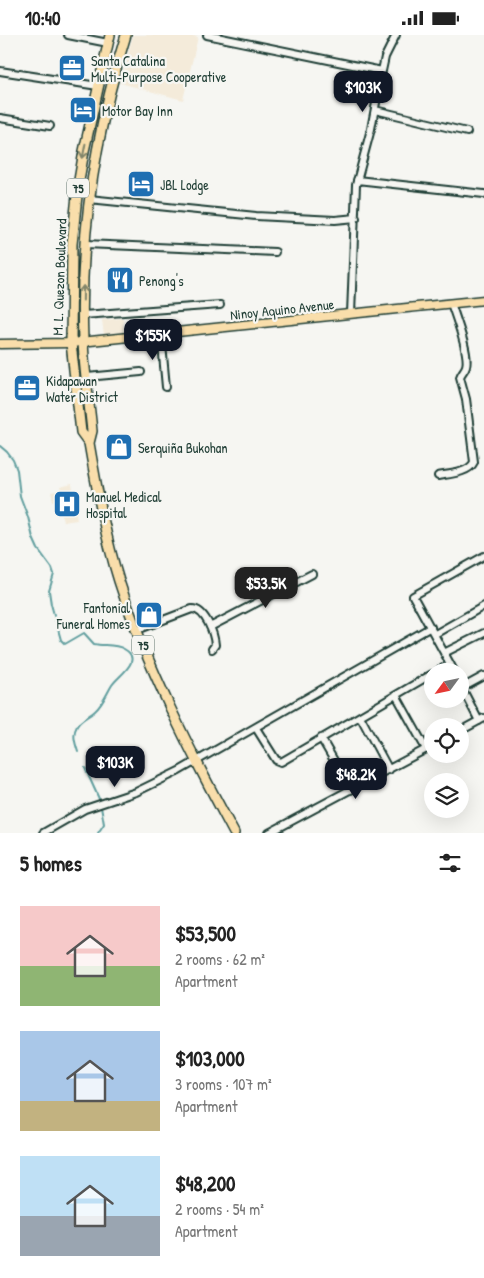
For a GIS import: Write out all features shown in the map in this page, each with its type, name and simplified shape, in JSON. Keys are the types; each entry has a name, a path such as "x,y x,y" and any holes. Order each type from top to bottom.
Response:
{"highway":[{"name":"M. L. Quezon Boulevard","path":"83,342 85,244 89,199 103,125 126,35"},
{"name":"M. L. Quezon Boulevard","path":"71,343 71,271 74,220 84,151 109,39"},
{"path":"74,220 86,221"},
{"name":"75","path":"83,342 92,431 89,443"},
{"name":"75","path":"71,343 81,431 89,443 107,535 119,581 158,679 234,833"}],"main road":[{"name":"Ninoy Aquino Avenue","path":"0,344 83,342 484,300"}],"street":[{"path":"68,35 109,39"},
{"path":"207,35 382,71"},
{"path":"351,314 357,180 375,111 385,57 396,35"},
{"path":"0,71 98,86"},
{"path":"375,111 467,132"},
{"path":"0,118 50,125"},
{"path":"357,180 484,194"},
{"path":"89,199 256,216 335,220 356,218"},
{"path":"85,244 275,251"},
{"path":"438,476 467,469 474,462 466,399 460,377 466,365 466,357 450,303"},
{"path":"83,315 220,305"},
{"path":"161,334 166,387"},
{"path":"87,377 141,372"},
{"path":"449,663 413,596 484,556"},
{"path":"210,627 312,574"},
{"path":"435,634 484,606"},
{"path":"137,630 192,609 197,609 210,627 215,642 212,649"},
{"path":"43,833 85,809 136,792 197,761 430,627"},
{"path":"444,653 484,633"},
{"path":"469,683 484,676"},
{"path":"256,728 276,760 281,762 424,679"},
{"path":"396,695 424,740"},
{"path":"469,700 481,720 469,726"},
{"path":"360,716 388,770"},
{"path":"321,738 351,790"},
{"path":"269,833 424,751"}],"shaded area":[{"path":"133,35 189,35 198,37 183,100 120,83"},
{"path":"123,318 124,334 104,336 102,320"},
{"name":"Manuel Medical Hospital","path":"72,484 77,520 63,522 59,500 53,501 51,492 61,490 60,487"}],"waterway":[{"path":"0,446 13,460 17,470 20,496 33,538 54,574 49,591 61,640 65,644 84,633 94,644 121,647 130,653 132,658 131,663 112,685 100,705 93,713 81,721 75,729 74,735 78,752"},
{"path":"85,768 100,801"},
{"path":"98,833 104,824 101,807"}],"place":[{"name":"Santa Catalina Multi-Purpose Cooperative","path":"72,68"},
{"name":"Motor Bay Inn","path":"83,110"},
{"name":"JBL Lodge","path":"141,184"},
{"name":"Penong's","path":"120,280"},
{"name":"Kidapawan Water District","path":"27,388"},
{"name":"Serquiña Bukohan","path":"119,447"},
{"name":"Manuel Medical Hospital","path":"67,504"},
{"name":"Fantonial Funeral Homes","path":"149,615"}]}
